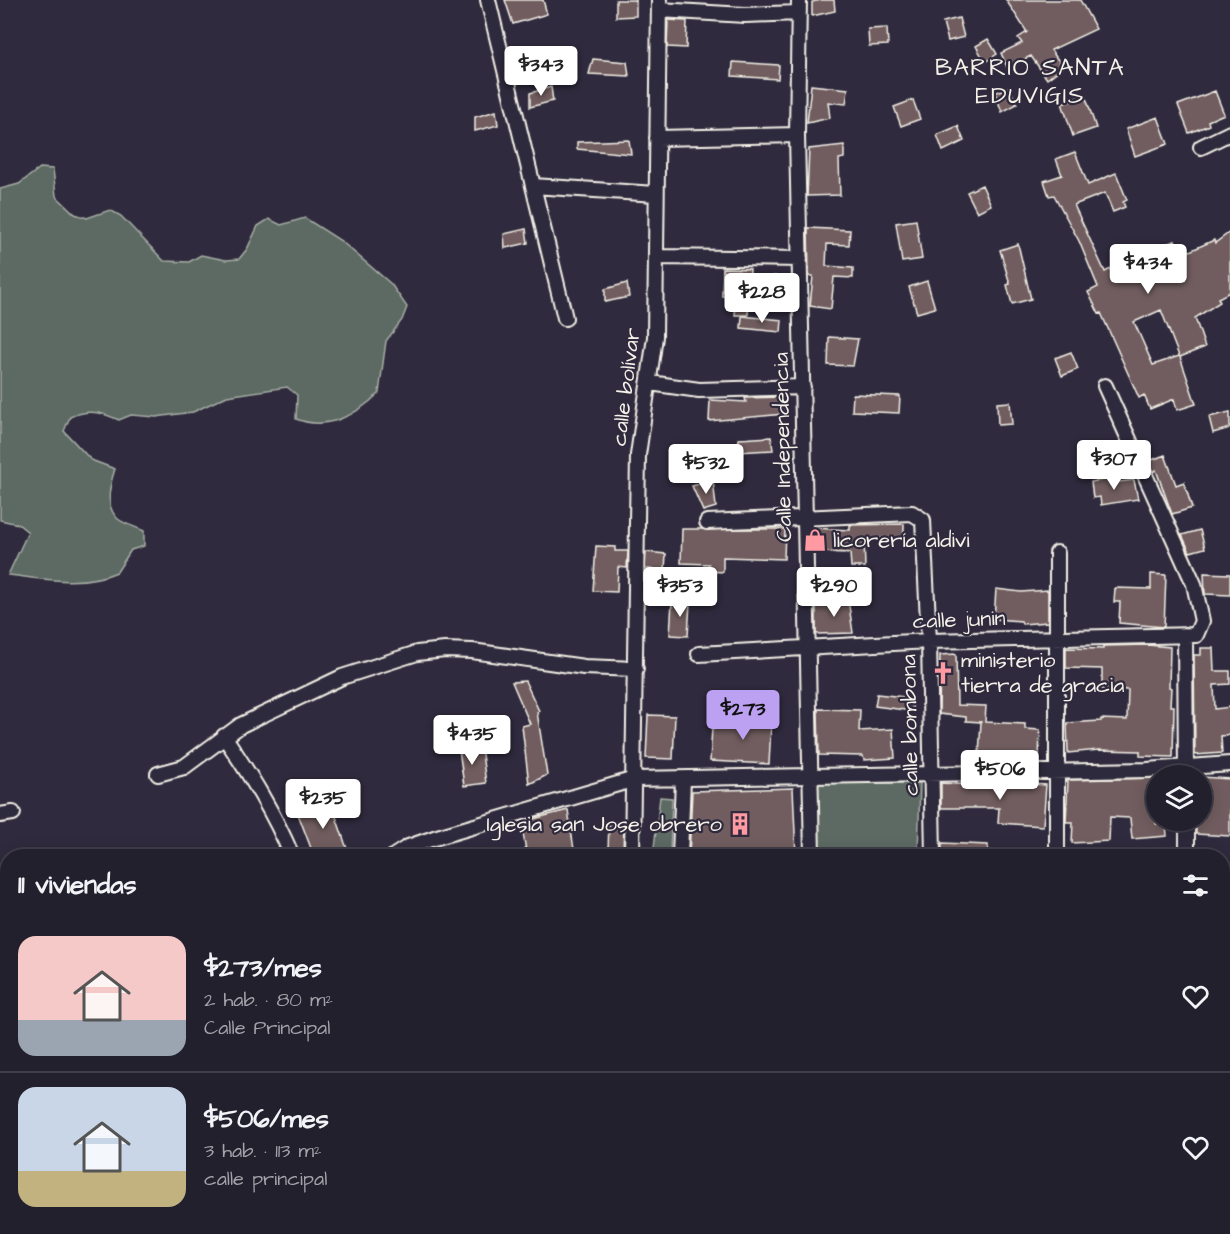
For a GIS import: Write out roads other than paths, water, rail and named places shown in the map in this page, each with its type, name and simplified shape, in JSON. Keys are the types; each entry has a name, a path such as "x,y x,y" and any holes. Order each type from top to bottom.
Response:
{"street":[{"path":"488,0 565,318"},
{"path":"659,5 745,15 799,6"},
{"name":"calle bolívar","path":"632,849 636,669 634,564 638,455 655,337 659,5"},
{"name":"Calle Independencia","path":"799,6 797,135 812,849"},
{"path":"1201,147 1230,133"},
{"path":"657,138 797,135"},
{"path":"533,186 656,195"},
{"path":"657,257 800,259"},
{"path":"650,383 699,390 803,387"},
{"path":"1105,386 1194,584 1202,621 1196,635 1185,636 1186,765"},
{"name":"calle bombona","path":"806,519 912,513 923,520 929,641 933,849"},
{"path":"707,522 806,519"},
{"path":"1057,553 1057,849"},
{"name":"calle junin","path":"699,654 806,646 929,641 1185,636"},
{"path":"158,774 184,767 224,736 342,676 417,653 445,650 472,651 584,667 636,669"},
{"path":"224,736 254,781 279,825 289,849"},
{"path":"1212,767 1230,764"},
{"path":"405,849 434,838 635,779 811,778 932,772 1146,770"},
{"path":"680,849 683,779"},
{"path":"1187,831 1187,849"}],"place":[{"name":"licorería aldivi","path":"815,540"},
{"name":"ministerio tierra de gracia","path":"943,673"},
{"name":"Iglesia san Jose obrero","path":"740,824"}],"district":[{"name":"BARRIO SANTA EDUVIGIS","path":"1030,82"}]}
